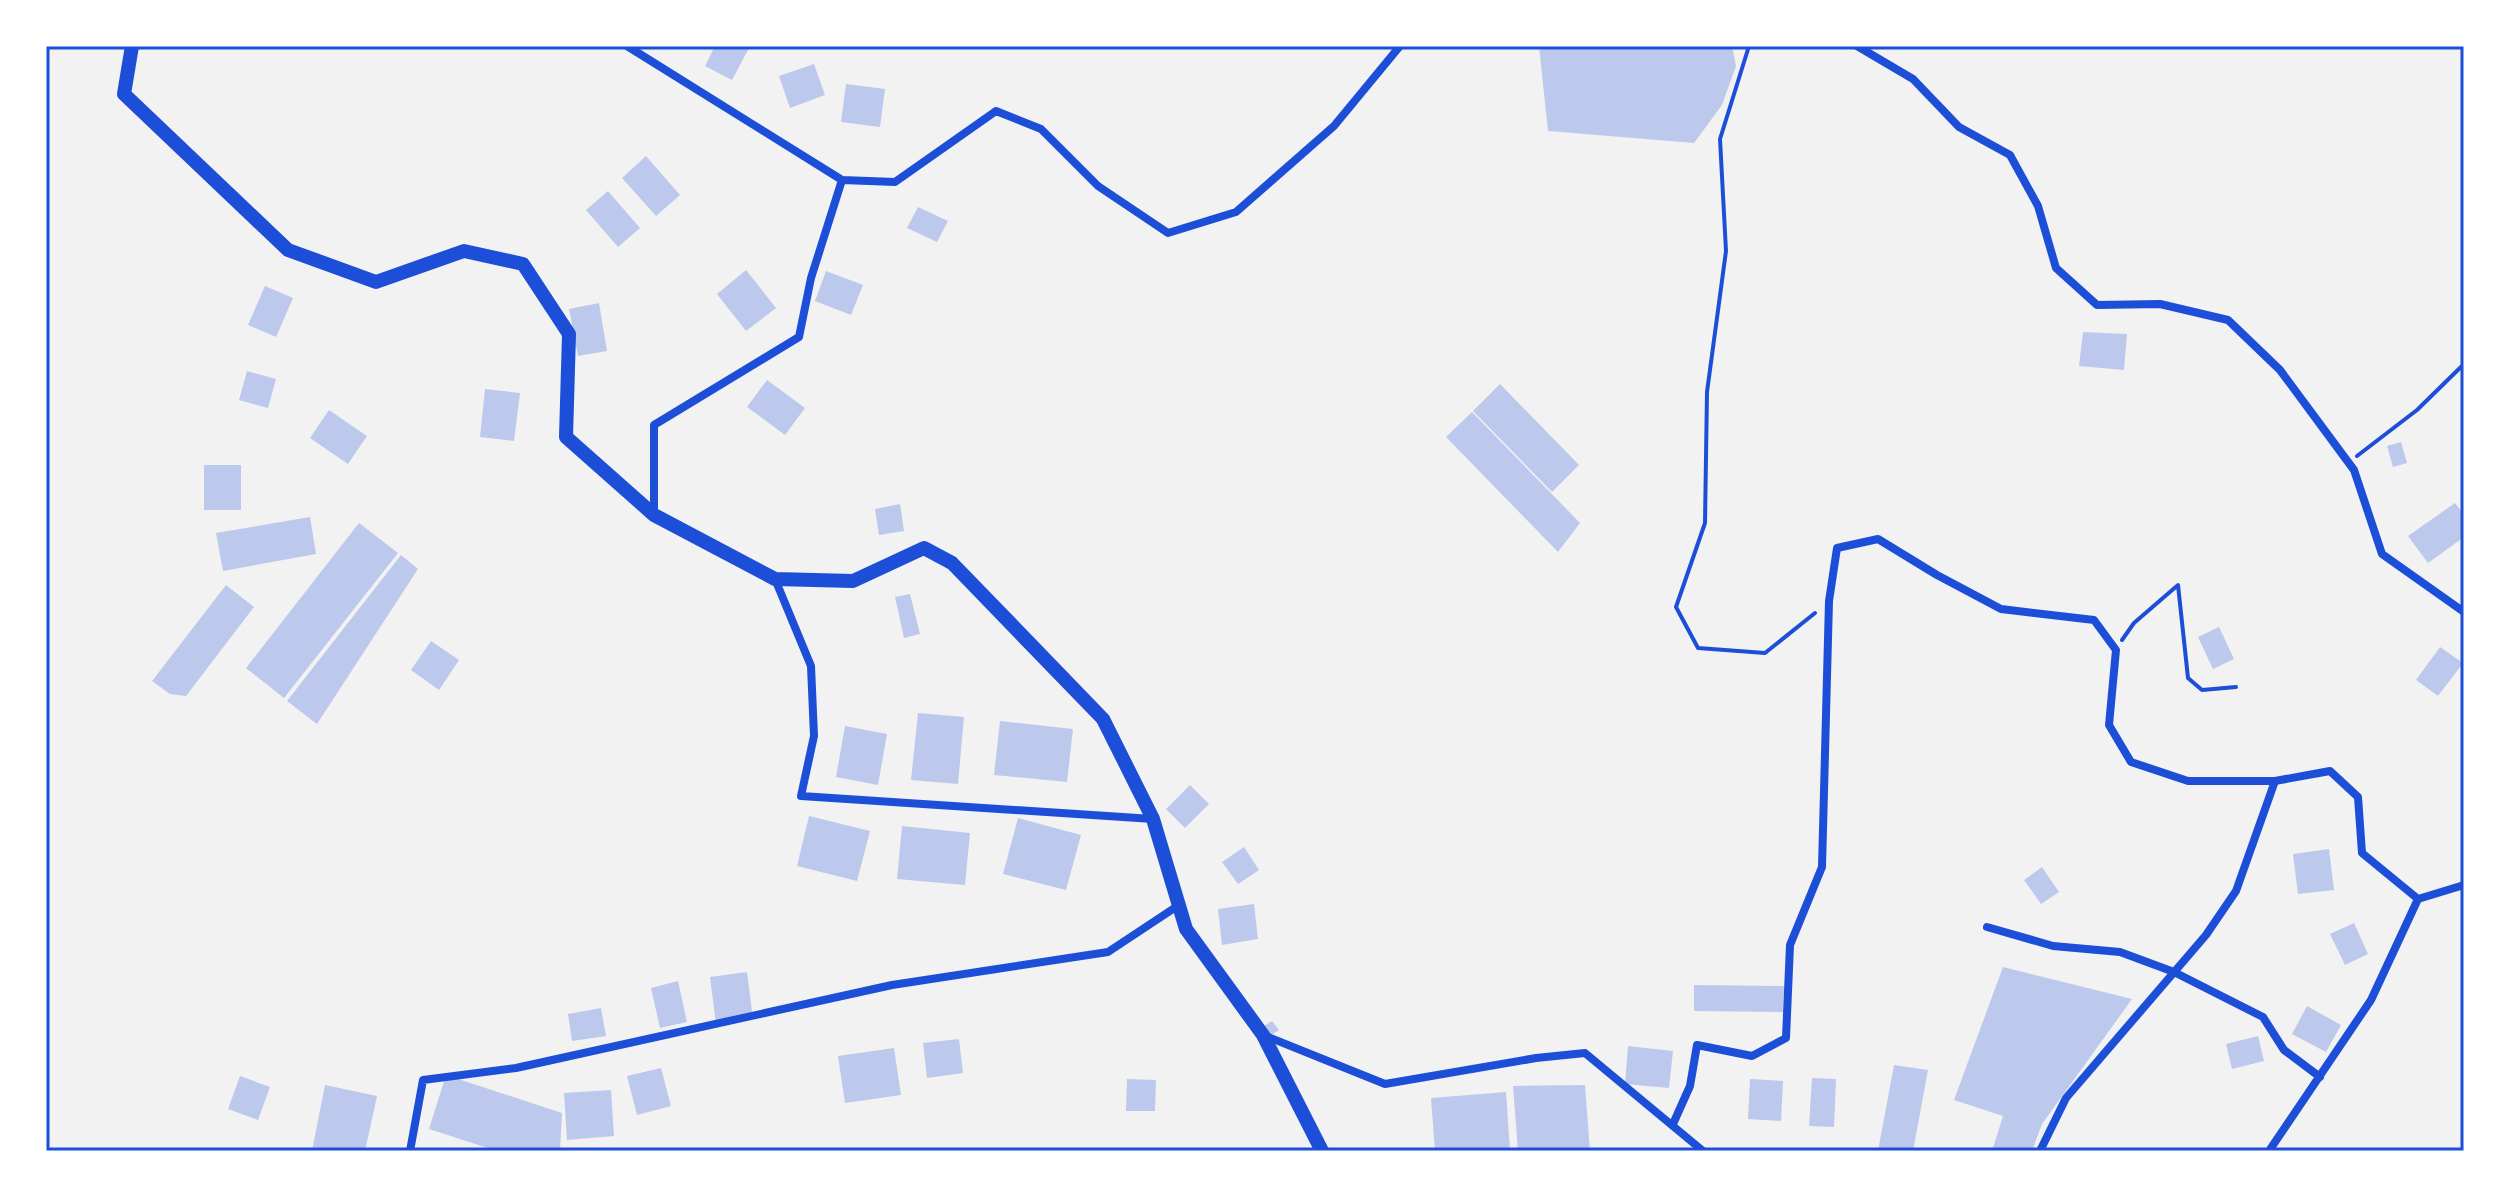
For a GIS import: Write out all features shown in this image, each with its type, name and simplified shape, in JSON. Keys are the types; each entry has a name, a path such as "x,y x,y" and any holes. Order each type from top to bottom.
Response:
{"street":[{"path":"132,46 124,94 288,250 376,282 464,251 523,264 569,334 566,437 654,515 775,579 853,581 924,548 952,563 1103,719 1153,819 1186,929 1263,1035 1322,1151"},
{"path":"627,46 842,180 895,182 996,111 1041,129 1098,186 1168,233 1236,212 1334,126 1400,46"},
{"path":"1857,46 1913,79 1959,127 2010,155 2038,206 2056,268 2097,305 2160,304 2228,320 2280,370 2354,470 2382,554 2464,612"},
{"path":"654,515 654,425 799,337 811,278 842,180"},
{"path":"1673,1124 1690,1086 1697,1045 1752,1056 1786,1038 1790,945 1822,867 1829,601 1837,548 1878,539 2001,609 2094,620 2116,650 2109,725 2131,762 2188,781 2275,781 2330,771 2358,797 2362,853 2418,899"},
{"path":"775,579 811,666 814,736 801,796 1153,819"},
{"path":"2040,1151 2066,1098 2206,935 2236,891 2275,781"},
{"path":"2269,1151 2371,1000 2418,899 2464,885"},
{"path":"410,1151 423,1080 516,1068 892,985 1108,952 1179,905"},
{"path":"1987,927 2053,946 2120,952 2174,972 2263,1017 2284,1050 2320,1077"},
{"path":"1263,1035 1385,1084 1536,1058 1585,1053 1703,1151"}],"path":[{"path":"1749,46 1720,139 1726,251 1707,392 1705,523 1676,607 1698,648 1765,653 1829,601"},
{"path":"2348,462 2399,426 2464,364"},
{"path":"2116,650 2134,623 2178,585 2188,678 2202,690 2236,687"}],"building":[{"path":"715,46 750,46 732,80 705,66"},
{"path":"1539,46 1732,46 1736,66 1722,105 1694,143 1548,131"},
{"path":"814,64 825,95 790,108 779,76"},
{"path":"846,84 885,89 880,127 841,122"},
{"path":"646,156 680,195 656,216 622,178"},
{"path":"608,191 640,228 618,247 586,210"},
{"path":"918,207 948,221 937,242 907,228"},
{"path":"746,270 776,308 746,331 717,294"},
{"path":"826,271 863,285 851,315 815,301"},
{"path":"265,286 293,298 276,337 248,325"},
{"path":"599,303 607,351 578,356 569,309"},
{"path":"2083,332 2127,334 2124,370 2079,366"},
{"path":"247,371 276,379 268,408 239,400"},
{"path":"767,380 805,408 785,435 747,407"},
{"path":"1500,384 1579,465 1552,492 1473,411"},
{"path":"485,389 520,393 514,441 480,437"},
{"path":"329,410 367,436 348,464 310,438"},
{"path":"1472,412 1580,523 1558,552 1446,437"},
{"path":"2401,442 2407,463 2393,467 2387,446"},
{"path":"204,465 241,465 241,510 204,510"},
{"path":"2455,503 2464,515 2464,537 2428,563 2408,536"},
{"path":"900,504 904,531 879,535 875,509"},
{"path":"310,517 316,554 223,571 216,533"},
{"path":"359,523 398,553 284,698 246,668"},
{"path":"401,555 418,569 317,724 287,701"},
{"path":"226,585 254,607 186,696 170,694 152,681"},
{"path":"910,594 920,634 904,638 895,597"},
{"path":"2219,627 2234,659 2213,669 2198,637"},
{"path":"431,641 459,660 439,690 411,670"},
{"path":"2440,647 2463,663 2438,696 2416,680"},
{"path":"918,713 964,717 958,784 911,780"},
{"path":"1000,721 1073,729 1067,782 994,775"},
{"path":"845,726 887,734 878,785 836,777"},
{"path":"1190,785 1209,804 1185,828 1166,809"},
{"path":"809,816 870,831 857,881 797,866"},
{"path":"1018,818 1081,835 1066,890 1003,874"},
{"path":"902,826 970,833 965,885 897,879"},
{"path":"1244,847 1259,870 1238,884 1222,862"},
{"path":"2329,849 2334,890 2298,894 2293,854"},
{"path":"2042,867 2059,892 2041,904 2024,880"},
{"path":"1254,904 1258,939 1222,945 1218,909"},
{"path":"2354,923 2368,954 2345,965 2330,934"},
{"path":"2003,967 2132,999 2042,1124 2032,1151 1992,1151 2003,1116 1954,1100"},
{"path":"747,972 753,1019 716,1024 710,977"},
{"path":"678,981 687,1022 660,1028 651,988"},
{"path":"1694,985 1784,986 1783,1012 1694,1011"},
{"path":"2307,1006 2341,1025 2326,1052 2292,1034"},
{"path":"601,1008 606,1036 572,1041 568,1014"},
{"path":"1272,1021 1279,1030 1271,1035 1264,1026"},
{"path":"2258,1036 2264,1061 2232,1069 2226,1044"},
{"path":"959,1039 963,1073 927,1078 923,1043"},
{"path":"1628,1046 1673,1051 1669,1088 1625,1084"},
{"path":"894,1048 901,1095 845,1103 838,1056"},
{"path":"1894,1065 1928,1070 1913,1151 1878,1151"},
{"path":"661,1068 671,1106 637,1115 627,1076"},
{"path":"446,1075 562,1113 560,1151 497,1151 429,1129"},
{"path":"240,1076 270,1087 258,1120 228,1109"},
{"path":"1812,1078 1836,1079 1834,1127 1809,1126"},
{"path":"1127,1079 1156,1080 1155,1111 1126,1111"},
{"path":"1750,1079 1783,1081 1781,1121 1748,1119"},
{"path":"325,1085 377,1096 365,1151 312,1151"},
{"path":"1585,1085 1590,1151 1518,1151 1513,1086"},
{"path":"611,1090 614,1136 567,1140 564,1093"},
{"path":"1506,1092 1510,1151 1435,1151 1431,1098"}]}
